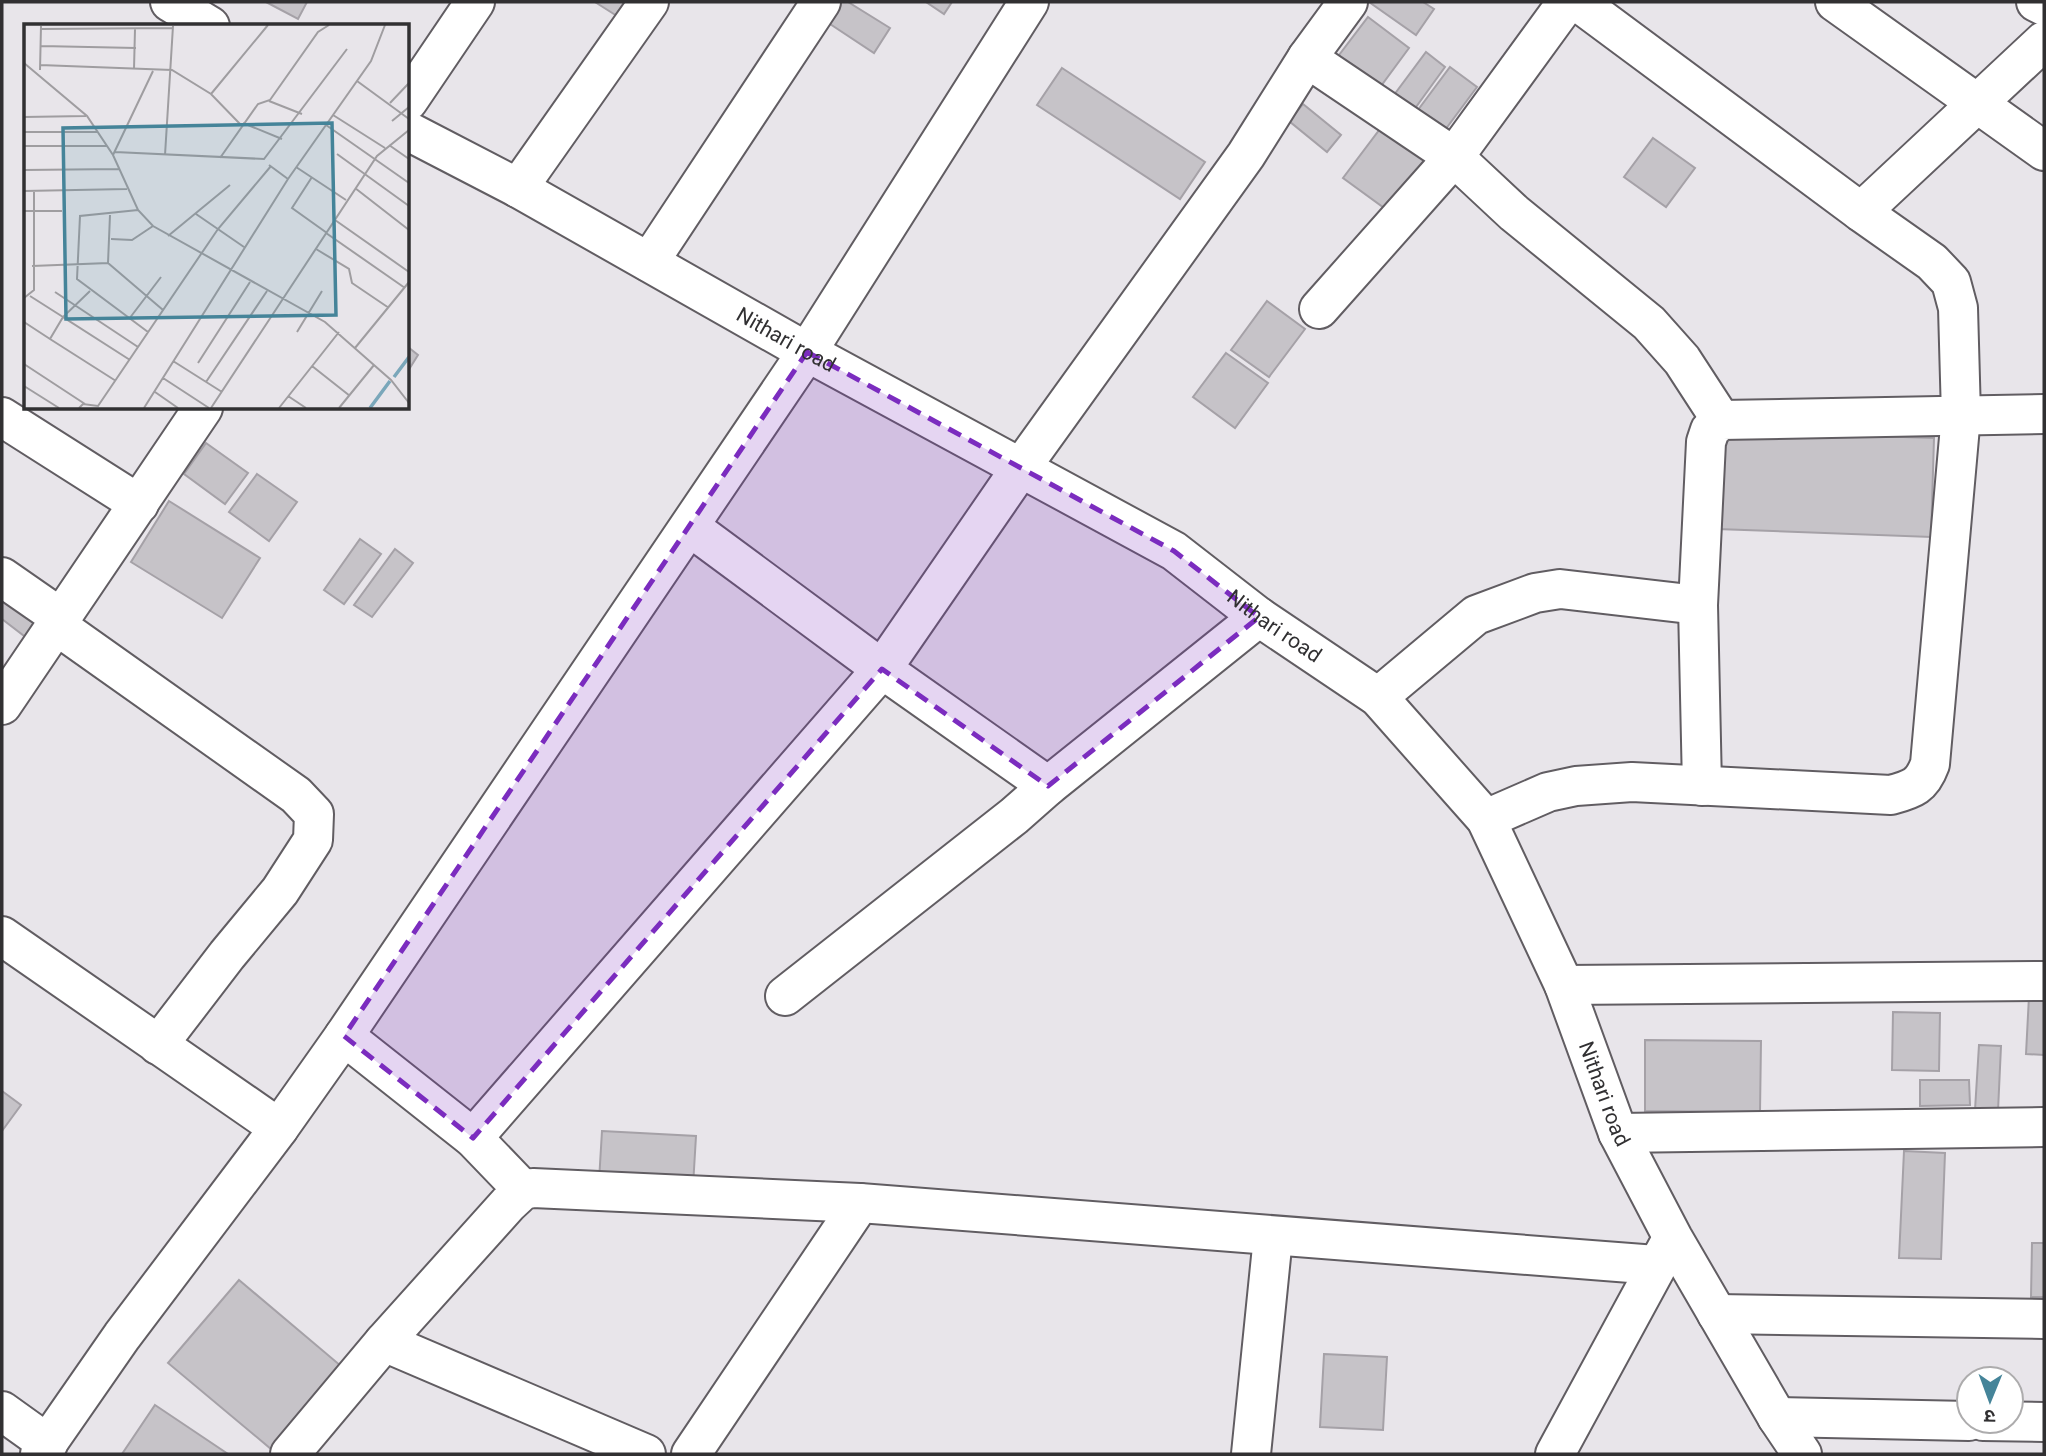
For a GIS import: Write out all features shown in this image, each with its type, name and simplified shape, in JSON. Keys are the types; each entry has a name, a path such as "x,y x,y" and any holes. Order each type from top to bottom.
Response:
{"street":[{"path":"410,98 475,2"},
{"path":"518,188 649,2"},
{"path":"649,262 821,2"},
{"path":"2,1411 44,1449 122,1336 279,1128 807,352 1029,2"},
{"path":"473,1138 882,669 1020,469 1246,155 1307,58 1348,2"},
{"path":"1319,309 1454,158 1567,2"},
{"path":"1486,819 1548,792 1576,786 1632,782 1891,795 1909,790 1924,779 1933,744 1961,415 1958,308 1951,282 1932,262 1578,2"},
{"path":"1835,2 2044,151"},
{"path":"2036,2 2044,6"},
{"path":"1861,212 2044,41"},
{"path":"1307,58 1454,158 1514,213 1649,323 1682,360 1721,420"},
{"name":"Nithari road","path":"410,132 518,188 807,352 1174,551 1259,617 1378,697 1486,819 1564,985 1664,1252 1717,1314 1777,1417 1802,1454"},
{"path":"2,705 202,410"},
{"path":"1702,786 1698,605 1706,442 1710,430 1721,420 2044,414"},
{"path":"2,417 139,504"},
{"path":"690,527 882,669 1048,786"},
{"path":"2,577 296,795 314,814 313,840 281,891 227,955 158,1045"},
{"path":"1378,697 1476,615 1535,593 1560,589 1698,605"},
{"path":"785,996 1014,816 1259,617"},
{"path":"2,936 279,1128"},
{"path":"1564,985 2044,981"},
{"path":"344,1036 473,1138 523,1191"},
{"path":"1618,1133 2044,1127"},
{"path":"290,1454 384,1342 508,1204 523,1191 544,1188 860,1203 1273,1237 1664,1252 1555,1454"},
{"path":"691,1454 860,1203"},
{"path":"1251,1454 1273,1237"},
{"path":"1717,1314 2044,1319"},
{"path":"384,1342 646,1454"},
{"path":"1777,1417 1955,1421"},
{"path":"2025,1422 2044,1422"}],"highlighted area":[{"path":"807,352 1174,551 1259,617 1048,786 882,669 473,1138 344,1036"}],"building":[{"path":"266,2 307,2 298,19"},
{"path":"595,2 642,2 628,23"},
{"path":"840,2 848,2 890,28 874,53 827,22"},
{"path":"926,2 952,2 944,14"},
{"path":"1369,2 1423,2 1434,9 1416,35"},
{"path":"1368,17 1409,48 1378,90 1336,59"},
{"path":"1426,52 1445,67 1408,118 1388,103"},
{"path":"1450,67 1477,87 1439,138 1412,118"},
{"path":"1062,68 1205,162 1180,199 1037,105"},
{"path":"1303,104 1341,135 1327,152 1289,121"},
{"path":"1383,125 1426,158 1387,210 1343,178"},
{"path":"1653,138 1695,168 1666,207 1624,177"},
{"path":"1267,301 1305,329 1269,377 1231,350"},
{"path":"410,349 418,355 410,368"},
{"path":"1226,353 1268,383 1235,428 1193,397"},
{"path":"1720,431 1934,438 1931,537 1717,529"},
{"path":"206,443 248,473 225,504 184,474"},
{"path":"257,474 297,502 269,541 229,512"},
{"path":"169,501 260,558 222,618 131,562"},
{"path":"360,539 381,554 344,604 324,590"},
{"path":"395,549 413,563 372,617 354,605"},
{"path":"2,592 48,621 32,642 2,619"},
{"path":"2029,996 2044,996 2044,1055 2026,1054"},
{"path":"1893,1012 1940,1013 1939,1071 1892,1070"},
{"path":"1645,1040 1761,1041 1760,1112 1645,1111"},
{"path":"1979,1045 2001,1046 1998,1111 1975,1110"},
{"path":"1920,1080 1969,1080 1970,1105 1920,1106"},
{"path":"2,1091 21,1105 2,1131"},
{"path":"602,1131 696,1136 693,1186 599,1181"},
{"path":"1904,1151 1945,1153 1941,1259 1899,1258"},
{"path":"2032,1243 2044,1243 2044,1297 2031,1297"},
{"path":"239,1280 341,1366 271,1449 168,1363"},
{"path":"1324,1354 1387,1357 1383,1430 1320,1427"},
{"path":"155,1405 228,1454 122,1454"}]}
